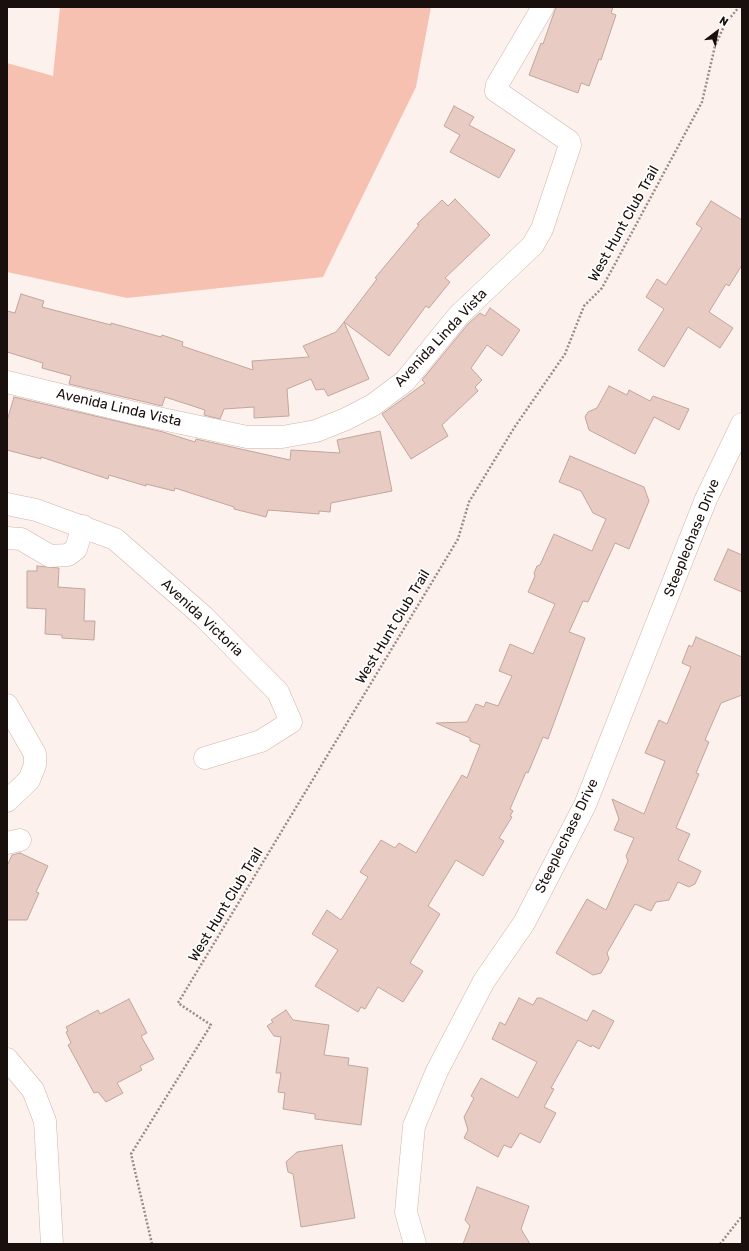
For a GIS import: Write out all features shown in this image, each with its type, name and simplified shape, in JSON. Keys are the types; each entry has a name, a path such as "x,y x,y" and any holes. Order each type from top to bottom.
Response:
{"street":[{"name":"Avenida Linda Vista","path":"7,382 247,438 282,437 316,431 346,419 373,405 405,381 459,315 533,245 542,229 563,167 570,141 496,91 497,84 543,7"},
{"name":"Steeplechase Drive","path":"414,1244 406,1212 414,1126 437,1071 484,981 524,923 585,806 706,499 742,424"},
{"name":"Avenida Victoria","path":"7,504 36,510 115,539 204,617 278,692 291,722 261,741 205,758"},
{"path":"7,538 21,539 50,556 68,555 76,549 83,526"},
{"path":"7,704 35,754 35,765 29,780 7,801"},
{"path":"7,1059 33,1090 45,1121 52,1244"}],"path":[{"name":"West Hunt Club Trail","path":"152,1244 131,1154 211,1025 178,1003 458,539 469,502 514,428 565,354 584,306 602,288 702,102 715,46 725,24 739,7"},
{"path":"720,1244 742,1216"}],"shaded area":[{"path":"60,7 431,7 416,87 323,277 127,298 7,272 7,63 53,76"}],"building":[{"path":"556,7 613,7 611,13 616,15 601,60 599,59 589,86 581,83 578,93 529,75 541,43 543,44"},
{"path":"454,106 474,117 469,125 515,150 499,178 450,152 460,135 444,126"},
{"path":"455,199 490,235 445,278 450,282 429,308 426,306 389,356 344,322 377,279 375,278 419,225 417,224 442,200 448,206"},
{"path":"711,201 742,220 742,265 729,286 726,284 709,312 733,328 720,348 688,327 664,367 638,350 664,309 646,297 657,279 666,285 702,228 696,224"},
{"path":"21,294 44,301 42,307 111,325 111,323 161,337 162,335 183,342 182,346 253,370 252,361 309,357 303,346 336,332 344,322 369,379 328,396 324,389 316,390 311,379 287,389 289,416 254,418 254,407 224,409 220,419 204,415 205,410 165,397 162,406 69,384 71,376 42,368 43,363 7,352 7,311 15,313"},
{"path":"490,308 520,330 502,356 487,345 471,368 482,380 475,387 478,391 442,425 448,436 411,459 382,414 425,383 422,380 468,324 480,313 485,316"},
{"path":"609,386 627,395 629,390 650,401 653,396 689,409 679,430 654,417 635,454 589,430 585,417 588,412 597,408"},
{"path":"14,397 163,432 195,442 196,439 290,460 291,450 340,453 337,440 380,431 392,491 331,503 330,512 319,511 319,514 268,510 266,517 234,509 234,507 175,488 174,491 146,484 146,486 109,475 108,479 41,457 41,459 7,450 7,421"},
{"path":"570,456 644,487 649,501 629,549 615,543 588,602 583,601 569,632 585,638 548,739 543,737 528,773 526,772 510,809 513,811 510,816 512,817 499,838 504,841 483,876 456,860 428,906 440,914 410,963 423,971 403,1002 378,987 365,1009 361,1007 358,1012 315,986 338,950 312,934 327,910 341,920 368,877 360,872 381,840 395,848 399,843 416,853 462,775 467,778 480,745 470,741 470,738 436,723 467,722 476,704 484,707 486,702 498,706 512,676 499,671 510,644 533,654 555,604 528,592 535,576 534,573 537,566 540,565 554,534 592,551 606,519 593,513 581,491 559,482"},
{"path":"728,549 742,555 742,592 714,580"},
{"path":"37,566 59,568 58,587 85,589 84,621 95,621 94,640 62,638 62,635 45,634 46,609 27,608 27,571 37,571"},
{"path":"696,637 742,657 742,695 721,703 705,740 709,742 696,773 699,774 676,828 690,834 678,860 701,871 695,884 689,887 678,882 669,900 656,902 651,911 635,904 607,953 609,959 601,973 593,975 556,953 587,899 606,910 628,861 626,856 634,838 614,830 619,819 612,799 644,814 665,761 645,753 659,720 667,724 691,667 682,663 689,645 692,647"},
{"path":"20,853 48,866 36,892 39,893 27,920 7,920 7,866 12,855"},
{"path":"519,998 533,1005 537,998 541,998 587,1021 593,1010 614,1021 599,1049 592,1045 591,1047 578,1040 551,1088 554,1089 544,1107 556,1113 540,1143 520,1133 511,1148 504,1145 498,1157 464,1138 468,1130 464,1117 474,1098 471,1096 481,1078 518,1098 537,1062 492,1039 500,1022 505,1025"},
{"path":"129,999 147,1033 141,1036 154,1059 140,1066 142,1070 117,1083 123,1093 106,1102 98,1092 94,1093 68,1045 71,1043 66,1032 68,1031 66,1027 98,1010 100,1014"},
{"path":"286,1010 293,1020 329,1025 324,1055 349,1058 348,1065 368,1068 361,1125 315,1119 315,1114 283,1109 285,1093 278,1092 281,1073 276,1073 281,1037 274,1036 267,1026 273,1022 271,1020"},
{"path":"342,1145 355,1218 301,1227 293,1174 288,1172 286,1162 297,1152"},
{"path":"477,1187 529,1206 521,1229 530,1244 463,1244 470,1226 465,1220"}]}
